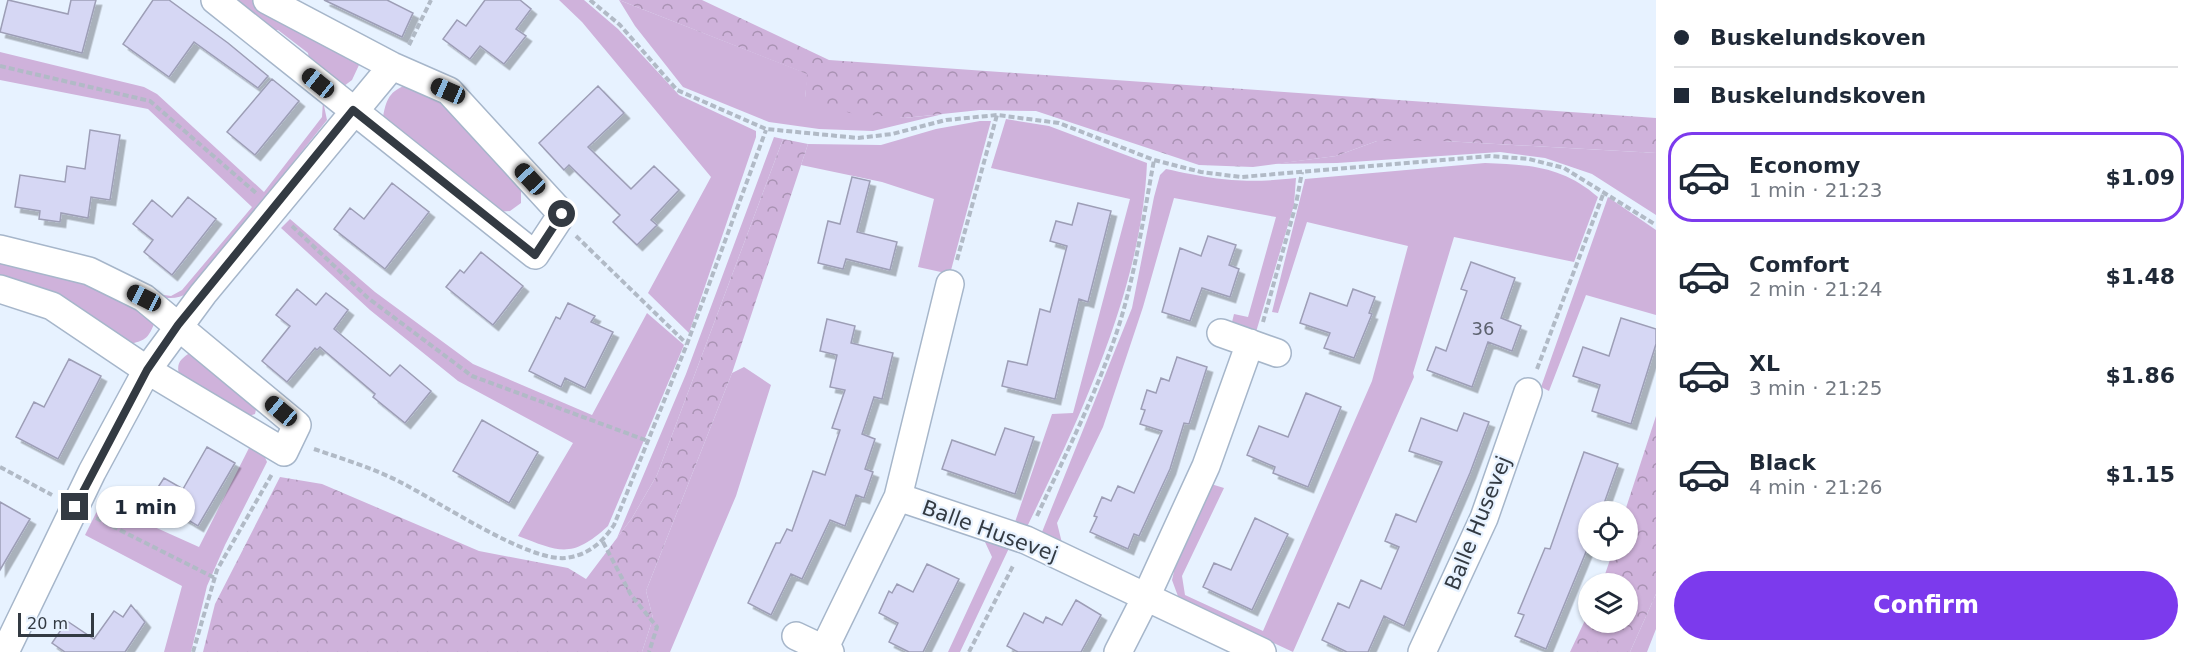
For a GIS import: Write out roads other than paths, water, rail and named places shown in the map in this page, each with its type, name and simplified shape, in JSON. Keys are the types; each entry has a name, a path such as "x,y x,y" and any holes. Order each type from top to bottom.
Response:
{"street":[{"path":"215,0 535,255 562,214 448,91 392,66 267,0"},
{"path":"0,649 5,652 75,507 147,370 178,325 353,110 392,66"},
{"path":"0,249 89,271 144,298 297,425 288,446 147,370 52,306 0,289"},
{"name":"Balle Husevej","path":"796,636 827,650 898,497 950,284"},
{"path":"1221,333 1277,352"},
{"path":"1118,652 1206,466 1250,343"},
{"name":"Balle Husevej","path":"1422,652 1484,518 1528,392"},
{"name":"Balle Husevej","path":"898,497 1026,540 1262,652"}]}
